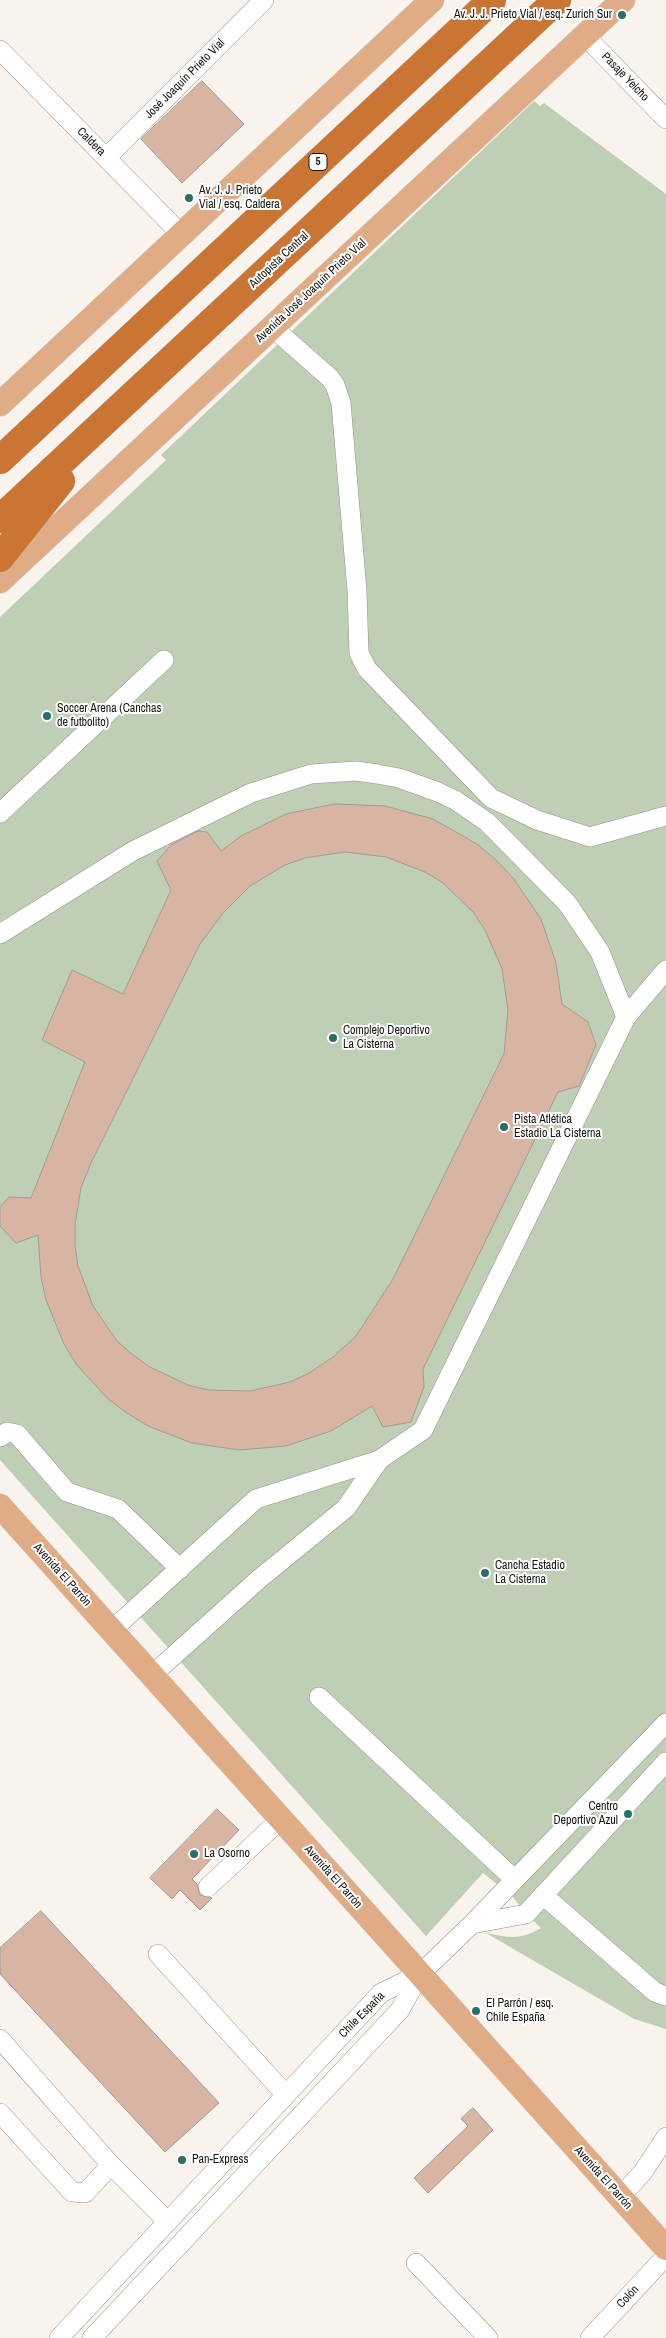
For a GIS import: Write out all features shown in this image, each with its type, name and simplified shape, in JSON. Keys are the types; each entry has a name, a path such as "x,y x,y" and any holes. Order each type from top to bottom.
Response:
{"highway":[{"name":"5","path":"0,460 11,446 492,0"},
{"name":"Autopista Central","path":"0,519 557,0"},
{"path":"0,558 115,412"}],"main road":[{"path":"0,404 432,0"},
{"name":"Avenida José Joaquín Prieto Vial","path":"0,581 623,0"},
{"name":"Avenida El Parrón","path":"0,1506 666,2248"}],"street":[{"name":"José Joaquín Prieto Vial","path":"106,158 264,0"},
{"name":"Pasaje Yelcho","path":"585,36 666,119"},
{"name":"Caldera","path":"0,50 182,235"},
{"path":"272,327 336,385 341,403 356,582 359,653 367,669 491,798 537,820 590,837 666,816"},
{"path":"0,814 164,660"},
{"path":"0,934 133,851 251,793 311,774 348,771 377,774 399,778 438,792 463,805 487,822 567,903 600,952 626,1017"},
{"path":"112,1630 256,1499 379,1460 424,1430 626,1017 666,970"},
{"path":"0,1437 7,1432 17,1434 66,1492 118,1509 180,1569"},
{"path":"152,1675 259,1579 346,1508 379,1460"},
{"path":"319,1697 514,1878"},
{"path":"420,1974 472,1924 514,1878 666,1723"},
{"path":"472,1924 526,1914 666,1762"},
{"path":"208,1887 281,1819"},
{"path":"543,1895 654,1992 666,1996"},
{"path":"158,1954 286,2095"},
{"name":"Chile España","path":"59,2338 382,1992 420,1974"},
{"name":"Chile España","path":"92,2338 400,2010 420,1974"},
{"path":"0,2039 111,2165 168,2222"},
{"path":"0,2113 72,2192 84,2193 111,2165"},
{"path":"620,2197 642,2172 666,2137"},
{"name":"Colón","path":"590,2338 666,2256"},
{"path":"416,2263 488,2338"}],"green space":[{"name":"Complejo Deportivo La Cisterna","path":"534,101 540,106 544,103 666,194 666,2029 634,2019 486,1933 515,1937 527,1935 541,1928 526,1914 513,1897 483,1873 426,1936 0,1460 0,617 166,460 161,455"}],"building":[{"path":"202,81 244,124 182,183 141,139"},
{"name":"Pista Atlética Estadio La Cisterna","path":"335,804 385,806 433,819 477,844 513,878 541,919 556,963 562,1004 588,1022 596,1045 579,1086 558,1092 423,1369 424,1387 411,1422 383,1427 372,1406 331,1431 286,1446 239,1450 192,1443 148,1426 108,1399 76,1364 64,1344 46,1300 41,1277 38,1235 16,1243 0,1226 0,1207 9,1197 31,1198 85,1062 42,1040 72,970 123,994 171,890 157,861 171,845 198,831 207,832 221,851 241,836 286,814","holes":["345,852 386,857 425,872 443,883 473,912 485,930 502,969 508,1010 504,1054 393,1279 356,1336 333,1357 309,1373 290,1382 250,1391 208,1390 188,1385 150,1367 133,1355 117,1341 93,1306 78,1266 75,1245 75,1224 81,1188 91,1163 200,944 224,912 250,886 285,865 305,858"]},
{"name":"La Osorno","path":"217,1809 239,1830 192,1879 197,1884 200,1895 212,1898 200,1910 180,1890 172,1899 150,1878"},
{"path":"41,1911 219,2103 165,2152 0,1974 0,1948"},
{"path":"473,2108 493,2130 428,2193 414,2178 468,2126 461,2119"}],"place":[{"name":"Av. J. J. Prieto Vial / esq. Zurich Sur","path":"622,15"},
{"name":"Av. J. J. Prieto Vial / esq. Caldera","path":"189,198"},
{"name":"Soccer Arena (Canchas de futbolito)","path":"47,716"},
{"name":"Complejo Deportivo La Cisterna","path":"333,1038"},
{"name":"Pista Atlética Estadio La Cisterna","path":"504,1127"},
{"name":"Cancha Estadio La Cisterna","path":"485,1573"},
{"name":"Centro Deportivo Azul","path":"628,1814"},
{"name":"La Osorno","path":"194,1854"},
{"name":"El Parrón / esq. Chile España","path":"476,2011"},
{"name":"Pan-Express","path":"182,2160"}]}
